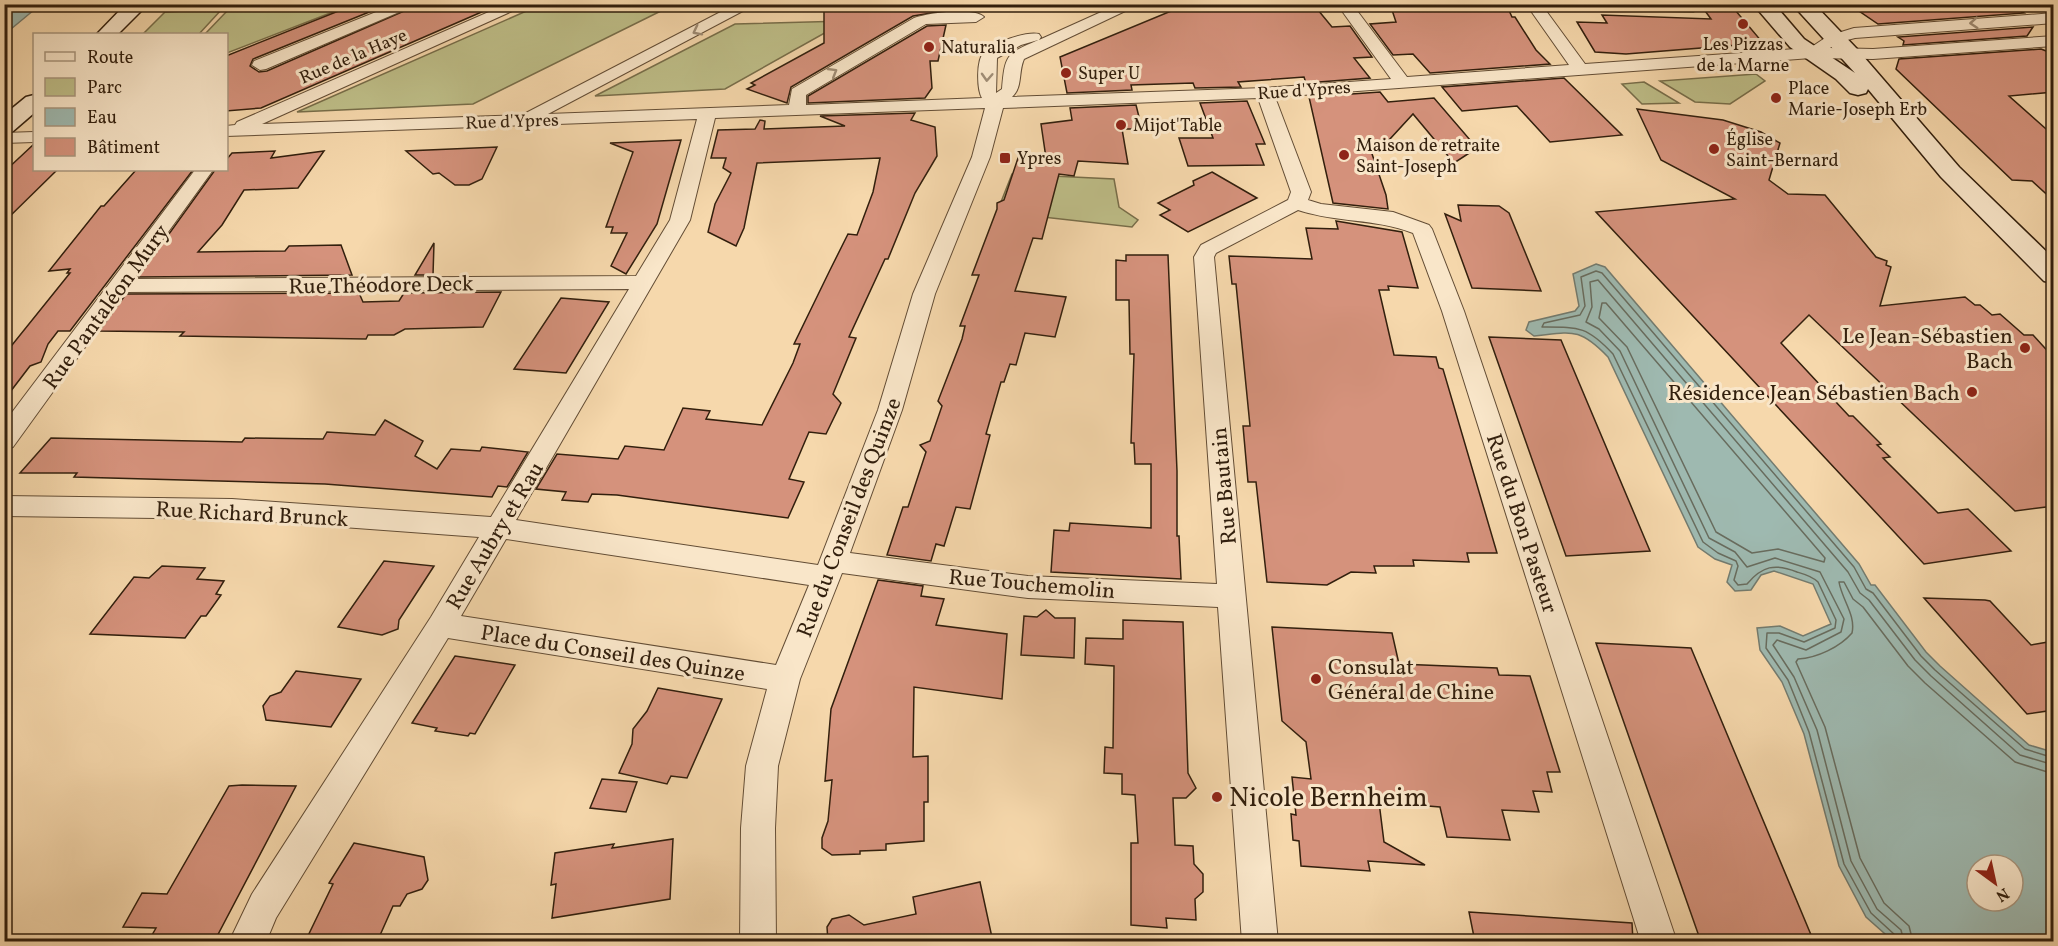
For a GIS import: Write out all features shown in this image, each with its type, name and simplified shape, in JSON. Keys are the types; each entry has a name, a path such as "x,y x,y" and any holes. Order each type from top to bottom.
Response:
{"street":[{"path":"108,33 138,4"},
{"path":"260,65 411,4"},
{"name":"Rue de la Haye","path":"229,134 252,121 521,4"},
{"path":"519,121 750,4"},
{"path":"1084,25 1015,42 996,51 988,60 986,88 995,104 1010,90 1012,66 1017,56 1028,49 1084,25 1133,4"},
{"path":"1344,4 1403,82"},
{"path":"1763,4 1797,43 1844,74 1907,138 1950,172 2049,266"},
{"path":"1802,4 1842,46 1950,172"},
{"path":"1539,11 1580,69"},
{"path":"1842,46 1854,33 2054,18"},
{"path":"797,111 798,93 920,21 977,22 996,51 1006,57 1012,66"},
{"path":"1842,46 1873,54 2054,41"},
{"name":"Rue d'Ypres","path":"229,134 1263,93 1811,53 1842,46"},
{"path":"1263,93 1272,110 1300,192 1297,203"},
{"path":"4,127 33,103"},
{"name":"Rue du Conseil des Quinze","path":"758,942 758,828 762,766 785,679 830,569 890,410 924,294 981,157 995,104"},
{"name":"Rue Aubry et Rau","path":"246,942 264,906 441,625 680,220 707,114"},
{"path":"4,138 33,137"},
{"name":"Rue Pantaléon Mury","path":"4,441 203,171"},
{"name":"Rue Bautain","path":"1260,942 1204,257 1208,249 1297,203"},
{"name":"Rue du Bon Pasteur","path":"1297,203 1318,210 1393,218 1422,229 1453,311 1659,942"},
{"name":"Rue Théodore Deck","path":"120,286 642,282"},
{"name":"Rue Richard Brunck","path":"8,512 232,509 499,528"},
{"path":"499,528 830,569"},
{"name":"Rue Touchemolin","path":"830,569 1028,587 1232,596"},
{"name":"Place du Conseil des Quinze","path":"441,625 785,679"}],"green space":[{"path":"268,4 351,5 228,53 228,33 206,33 228,10 265,8"},
{"path":"540,5 673,5 473,104 297,112"},
{"path":"1568,5 1687,5 1693,12 1577,9"},
{"path":"222,9 200,33 144,33 165,12"},
{"path":"846,21 725,89 595,96 735,24"},
{"path":"1756,74 1765,81 1730,104 1695,102 1660,81"},
{"path":"1644,82 1679,103 1642,104 1622,84"},
{"path":"1012,174 1114,179 1119,207 1138,220 1132,227 997,212"}],"water":[{"path":"5,4 40,4 40,5 5,34"},
{"path":"1596,264 1605,267 1859,564 1871,585 1875,585 1926,652 2029,745 2053,752 2053,941 1893,941 1866,917 1839,866 1804,734 1782,682 1760,650 1757,628 1780,626 1803,636 1831,624 1813,584 1774,571 1761,575 1751,590 1735,591 1727,582 1732,565 1715,559 1698,547 1608,357 1590,340 1582,336 1566,333 1534,336 1526,330 1529,322 1575,311 1579,306 1573,274"}],"building":[{"path":"356,4 389,4 253,59 250,66 259,72 267,71 420,4 500,4 261,108 228,111 228,55"},
{"path":"845,4 951,4 950,10 913,16 791,87 787,103 747,89 755,85 751,83 824,43 824,7 844,7"},
{"path":"1188,4 1310,4 1332,27 1350,26 1372,57 1354,58 1370,78 1306,83 1304,77 1238,82 1241,87 1195,88 1193,83 1131,85 1132,90 1067,93 1060,57"},
{"path":"1390,4 1506,4 1512,17 1515,17 1536,50 1550,64 1430,73 1413,54 1393,55 1370,24 1396,22"},
{"path":"1700,4 1730,4 1763,43 1626,54 1595,52 1577,22 1607,23 1602,15 1711,19"},
{"path":"1946,4 2009,4 2024,13 1878,24 1859,11"},
{"path":"946,25 938,61 930,61 932,88 925,98 808,103 808,96 927,26"},
{"path":"2033,27 2027,36 1903,45 1904,41 1898,37"},
{"path":"2041,49 2054,54 2054,92 2009,96 2054,136 2054,201 2032,181 2012,180 1896,69 1899,59"},
{"path":"1564,78 1622,135 1550,142 1517,106 1462,111 1442,87"},
{"name":"Maison de retraite Saint-Joseph","path":"1380,92 1388,102 1434,98 1477,148 1454,163 1413,114 1389,140 1369,145 1386,195 1388,209 1333,203 1309,97"},
{"path":"1247,101 1265,144 1256,144 1264,165 1188,166 1179,138 1213,138 1200,103"},
{"path":"1136,105 1142,129 1122,129 1128,164 1078,161 1074,176 1059,174 1042,239 1033,238 1015,291 1066,297 1055,337 1025,333 1016,365 1010,364 1004,382 1001,382 986,434 990,435 970,509 956,507 944,546 936,544 931,561 887,555 903,507 908,507 926,452 920,445 930,441 942,406 938,401 962,339 965,326 960,326 979,275 972,275 997,209 997,203 1004,200 1019,155 1046,158 1041,124 1072,120 1070,108"},
{"path":"1637,109 1723,120 1761,132 1780,143 1769,180 1788,194 1825,195 1876,257 1887,261 1886,265 1891,267 1880,306 1965,297 1992,315 2000,314 2024,335 2033,335 2054,358 2054,506 2015,511 1809,315 1781,343 1849,416 1853,416 1881,444 1877,445 1890,457 1883,458 1938,513 1968,509 2011,551 1924,564 1596,212 1735,199 1661,160"},
{"path":"915,113 911,120 935,127 937,156 915,193 888,259 885,259 849,337 856,338 833,394 841,403 826,434 809,432 789,479 804,482 788,518 617,495 592,494 588,502 562,500 566,492 536,489 557,454 618,459 625,446 664,450 683,408 710,411 706,419 762,425 793,363 800,344 794,344 848,234 857,235 873,192 880,158 757,163 744,228 736,246 708,232 715,204 731,173 723,168 726,158 711,158 718,130 755,129 760,120 765,121 764,129 845,126 820,116"},
{"path":"681,140 657,224 626,274 611,266 627,233 611,233 613,227 606,227 633,152 610,143"},
{"path":"33,145 33,171 56,171 4,222 4,172"},
{"path":"497,147 482,179 469,185 455,185 439,173 433,174 406,151"},
{"path":"275,151 271,158 324,151 298,188 244,190 222,225 198,252 285,251 289,246 341,245 352,275 138,277 214,171 228,171 228,158 232,153"},
{"path":"135,171 192,171 70,331 58,331 48,344 41,362 30,366 4,400 4,355 70,273 67,273 70,269 49,271 101,206 104,206"},
{"path":"1212,172 1257,198 1188,232 1160,215 1170,210 1158,203 1194,185 1193,181"},
{"path":"1458,205 1499,206 1509,213 1541,291 1472,288 1445,214 1461,221"},
{"path":"1336,221 1402,232 1418,288 1388,286 1389,290 1379,290 1394,355 1436,357 1439,368 1443,369 1497,553 1467,553 1469,562 1413,560 1414,566 1374,566 1376,573 1351,572 1327,585 1267,582 1256,482 1248,482 1243,426 1250,426 1236,284 1232,284 1229,256 1312,259 1306,228 1338,229"},
{"path":"434,243 433,275 415,275"},
{"path":"1126,255 1168,255 1177,471 1177,536 1179,536 1181,579 1051,572 1054,530 1069,531 1070,523 1151,528 1151,464 1135,464 1134,443 1131,443 1134,354 1130,354 1129,300 1116,300 1116,260 1126,261"},
{"path":"501,292 483,327 405,329 394,335 368,335 366,339 180,336 184,332 99,331 126,294 359,293 363,302 399,301 404,293"},
{"path":"561,298 609,302 566,373 514,369"},
{"path":"1489,337 1561,340 1650,551 1566,556"},
{"path":"385,420 423,441 415,456 437,469 451,449 480,451 482,447 528,452 507,487 498,486 492,497 325,484 74,477 77,473 20,473 51,438 242,442 245,438 323,439 327,432 375,435"},
{"path":"384,561 434,566 399,620 398,629 382,635 338,627"},
{"path":"162,566 205,568 197,579 224,581 216,594 221,595 206,616 201,616 185,638 90,634 134,577 149,578"},
{"path":"878,580 923,586 921,596 944,599 936,625 1007,634 1002,699 914,687 913,757 928,756 928,802 924,802 924,841 886,844 886,850 860,851 860,854 832,855 822,848 822,838 828,821 832,780 825,781 831,709"},
{"path":"1924,598 1990,601 2031,645 2054,641 2054,710 2027,714"},
{"path":"1046,610 1055,618 1075,618 1074,658 1021,655 1024,616 1037,617"},
{"path":"1123,620 1183,622 1188,773 1196,788 1186,798 1173,798 1175,845 1193,846 1194,864 1203,874 1203,892 1195,899 1196,920 1166,918 1167,928 1131,925 1131,843 1138,843 1135,795 1122,794 1122,774 1104,773 1105,747 1113,748 1114,666 1085,664 1086,638 1123,639"},
{"path":"1272,627 1392,633 1399,664 1497,668 1499,675 1530,676 1560,772 1547,772 1552,792 1533,791 1539,812 1502,810 1510,840 1447,837 1440,807 1379,802 1384,842 1425,865 1368,861 1370,871 1301,866 1299,841 1293,840 1291,814 1296,815 1292,777 1311,779 1306,742 1282,721"},
{"path":"1596,643 1691,648 1814,942 1701,942"},
{"path":"455,656 515,665 475,734 470,733 468,736 435,731 437,728 412,723"},
{"path":"296,671 361,679 331,727 266,720 263,706 270,696 281,692"},
{"path":"658,688 722,699 687,778 671,776 667,784 619,773 632,744 633,729 647,711"},
{"path":"602,779 637,782 626,812 590,808"},
{"path":"229,786 296,786 214,942 148,942 156,928 123,927 142,893 167,894"},
{"path":"673,839 670,899 552,918 556,884 551,885 555,853 614,844 612,848"},
{"path":"354,843 424,857 428,880 422,889 407,894 400,906 393,906 377,942 305,942 333,884 329,883"},
{"path":"980,882 993,942 828,942 827,927 832,919 849,915 864,925 916,914 913,897"},
{"path":"1469,912 1632,923 1633,942 1475,942"}],"place":[{"name":"Les Pizzas de la Marne","path":"1743,24"},
{"name":"Naturalia","path":"929,47"},
{"name":"Super U","path":"1066,73"},
{"name":"Place Marie-Joseph Erb","path":"1776,98"},
{"name":"Mijot'Table","path":"1121,125"},
{"name":"Église Saint-Bernard","path":"1714,149"},
{"name":"Maison de retraite Saint-Joseph","path":"1344,155"},
{"name":"Ypres","path":"1005,158"},
{"name":"Le Jean-Sébastien Bach","path":"2025,348"},
{"name":"Résidence Jean Sébastien Bach","path":"1972,392"},
{"name":"Consulat Général de Chine","path":"1316,679"},
{"name":"Nicole Bernheim","path":"1217,797"}]}
